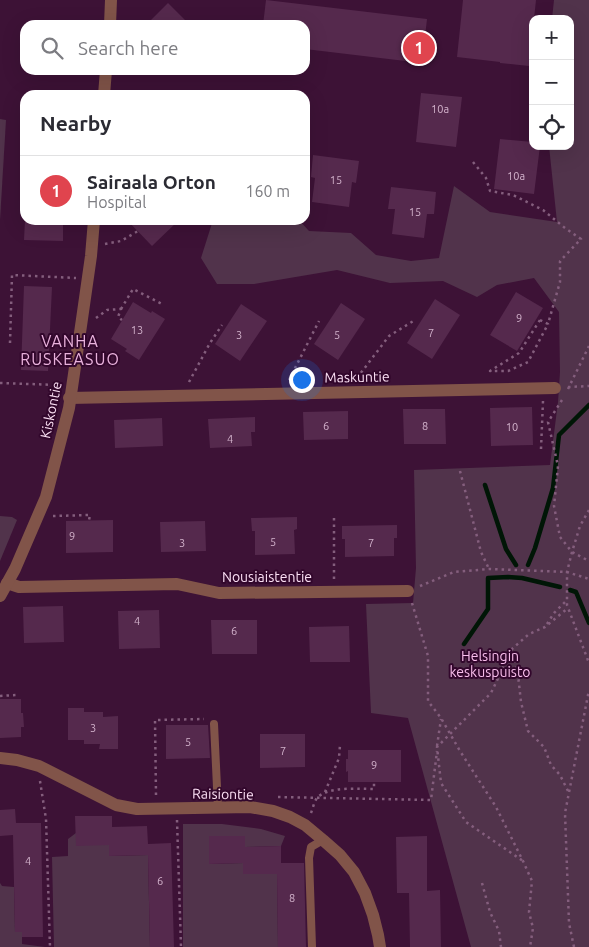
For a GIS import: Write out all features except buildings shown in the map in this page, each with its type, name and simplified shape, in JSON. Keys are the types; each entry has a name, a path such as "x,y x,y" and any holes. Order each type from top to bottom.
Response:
{"street":[{"path":"110,20 111,0"},
{"path":"104,90 106,75"},
{"name":"Kiskontie","path":"0,596 15,569 46,497 68,408 94,225"},
{"name":"Maskuntie","path":"69,398 549,388"},
{"name":"Nousiaistentie","path":"7,583 19,587 178,584 219,593 408,591"},
{"name":"Raisiontie","path":"0,758 39,766 116,805 137,809 250,808 273,811 290,817 305,825 323,840 340,855 354,872 365,893 373,915 380,947"}],"lane":[{"path":"214,724 218,808"},
{"path":"312,947 309,858 311,847 323,840"}],"path":[{"path":"473,162 486,178 490,191 513,195 543,210 581,239 560,261 560,282 548,324 528,362 508,371 490,372 519,353 540,320 548,324"},
{"path":"92,243 103,244 121,241 138,231"},
{"path":"10,343 12,275 87,279"},
{"path":"122,320 118,317 133,289 162,304"},
{"path":"82,318 94,319 107,310 121,309"},
{"path":"350,392 353,383 389,336 415,320"},
{"path":"285,394 286,385 319,321"},
{"path":"185,396 187,385 222,325"},
{"path":"589,346 569,388 548,422 558,466 554,506 560,537 572,552 589,561"},
{"path":"0,383 61,385"},
{"path":"542,449 549,388 589,386"},
{"path":"460,471 481,552 489,569"},
{"path":"589,510 580,526 567,572 568,608 589,663"},
{"path":"39,515 90,515 89,520"},
{"path":"334,518 334,592"},
{"path":"530,947 533,928 529,912 532,881 496,806 441,718 428,701 428,656 408,591 454,572 489,569 567,572 589,579"},
{"path":"545,627 554,613 567,600"},
{"path":"437,747 491,693 512,649 529,634 545,627 568,608"},
{"path":"512,649 528,730 544,747 551,765 560,775 569,792"},
{"path":"574,947 569,924 565,813 589,690"},
{"path":"0,696 17,696"},
{"path":"156,809 154,720 205,718 214,724"},
{"path":"273,797 430,800 441,718"},
{"path":"325,792 339,758 340,745"},
{"path":"437,747 441,783 466,822 523,861"},
{"path":"40,780 46,819 50,947"},
{"path":"305,825 317,798 325,792 348,789 374,789 374,782"},
{"path":"177,819 181,947"},
{"path":"482,884 498,931 500,947"}],"green space":[{"name":"Helsingin keskuspuisto","path":"554,0 589,0 589,947 471,947 408,718 371,713 366,604 413,603 416,568 414,470 550,465 560,372 559,312 534,278 497,285 477,297 443,281 390,283 337,270 254,284 217,284 201,258 211,225 304,225 309,231 351,233 376,255 411,261 439,258 454,186 490,212 557,222 549,150 574,150 574,15 552,15"},
{"path":"0,119 6,120 0,220"},
{"path":"0,516 12,517 17,520 0,561"},
{"path":"183,824 222,824 261,829 285,836 281,846 245,847 244,836 210,836 210,864 243,863 243,874 277,874 278,947 183,947"},
{"path":"76,833 76,845 109,845 109,856 148,855 150,947 54,947 52,857 68,856 68,839"},
{"path":"0,883 2,886 14,887 15,931 22,932 22,944 45,947 0,947"}],"waterway":[{"path":"528,565 553,488 559,435 589,405"},
{"path":"485,485 506,549 516,565"},
{"path":"464,644 488,609 488,578 522,578 560,587"},
{"path":"570,590 576,592 589,623"}],"place":[{"name":"Sairaala Orton","path":"419,48"}],"district":[{"name":"VANHA RUSKEASUO","path":"70,350"}]}
